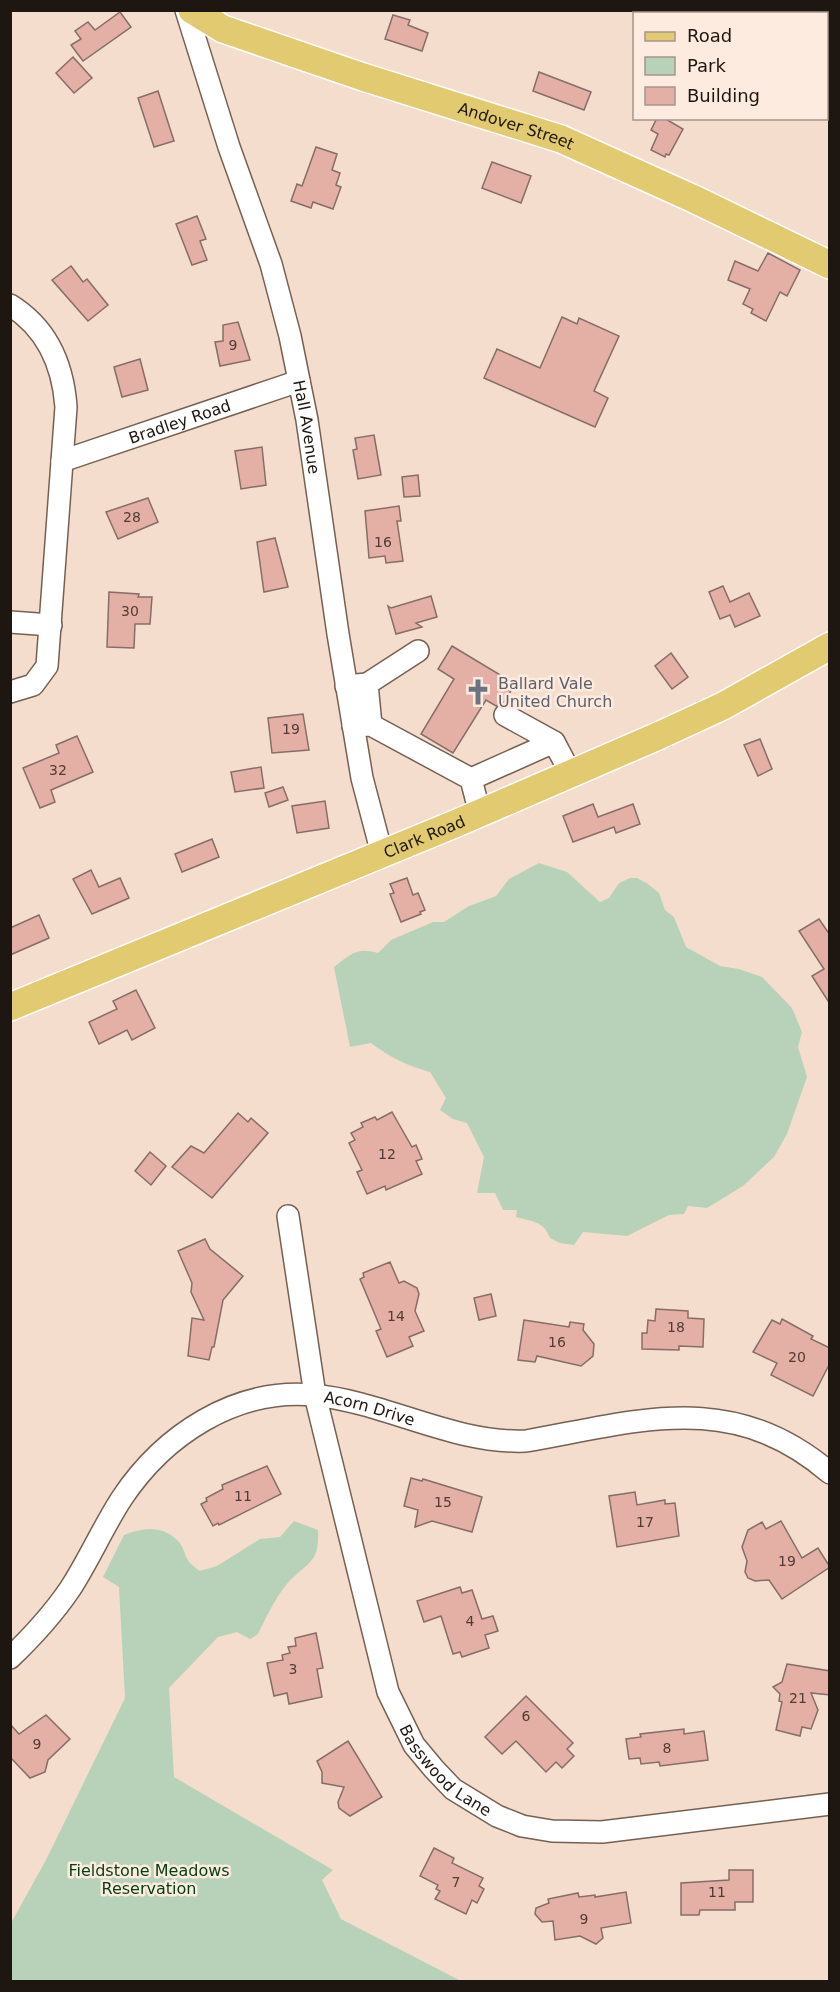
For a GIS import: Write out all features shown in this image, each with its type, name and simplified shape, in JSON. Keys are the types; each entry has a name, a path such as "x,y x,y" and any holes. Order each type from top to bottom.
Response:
{"main road":[{"name":"Andover Street","path":"192,10 224,29 363,77 561,139 694,199 830,265"},
{"name":"Clark Road","path":"10,1006 571,774 723,706 830,646"}],"street":[{"name":"Hall Avenue","path":"186,10 229,147 271,264 299,381 357,685 362,726 362,778 382,854"},
{"path":"10,305 39,330 56,358 62,374 66,407 51,625 44,674 26,689 10,692"},
{"name":"Bradley Road","path":"62,461 299,381"},
{"path":"10,622 51,625"},
{"path":"357,685 418,651"},
{"path":"505,715 554,742 571,774"},
{"path":"362,726 471,779 480,813"},
{"path":"471,779 554,742"},
{"name":"Basswood Lane","path":"288,1216 315,1395 388,1692 414,1744 453,1789 496,1816 522,1826 577,1833 830,1804"},
{"name":"Acorn Drive","path":"10,1658 52,1614 71,1587 121,1499 142,1469 195,1424 224,1408 286,1394 315,1395 383,1410 445,1429 506,1442 526,1441 669,1416 708,1418 741,1424 776,1437 812,1458 830,1473"}],"green space":[{"path":"539,863 567,872 600,902 609,898 619,883 630,878 637,878 648,884 659,893 665,910 674,917 686,947 720,966 739,969 762,977 792,1008 802,1032 798,1047 807,1077 787,1134 774,1157 743,1186 707,1208 688,1206 684,1214 669,1215 627,1236 583,1232 574,1245 560,1243 550,1238 540,1225 516,1217 517,1210 503,1210 495,1193 477,1193 484,1157 467,1123 453,1119 440,1110 446,1098 430,1072 399,1060 371,1043 350,1047 334,967 359,951 378,953 391,940 433,922 444,922 469,906 496,896 509,879"},
{"name":"Fieldstone Meadows Reservation","path":"294,1521 318,1530 317,1550 310,1562 283,1590 258,1634 250,1639 237,1632 218,1637 169,1688 174,1777 333,1870 322,1880 341,1919 461,1981 11,1981 11,1923 46,1860 125,1698 119,1587 103,1577 124,1535 145,1529 166,1532 178,1541 187,1559 200,1571 217,1566 260,1539 280,1537"}],"building":[{"path":"120,12 131,27 83,61 71,45 81,39 75,31 88,22 95,30"},
{"path":"393,15 410,20 408,25 428,33 422,51 385,39"},
{"path":"73,57 92,78 74,93 56,73"},
{"path":"539,72 591,92 584,110 533,91"},
{"path":"158,91 174,141 154,147 138,98"},
{"path":"656,120 667,120 683,129 669,155 666,154 665,157 651,150 658,134 651,130"},
{"path":"316,147 337,154 332,170 340,173 336,185 341,187 333,209 313,202 311,208 291,201 297,184 302,186"},
{"path":"492,162 531,176 521,203 482,188"},
{"path":"197,216 206,239 200,241 207,260 192,265 176,224"},
{"path":"768,253 800,270 787,296 780,292 766,321 751,313 753,309 743,304 750,289 728,280 735,261 758,271"},
{"path":"71,266 83,282 87,279 108,305 88,321 52,280"},
{"path":"562,317 577,324 579,318 619,336 594,391 608,398 595,427 484,378 497,349 540,368"},
{"path":"238,322 250,360 220,366 215,342 223,341 223,325"},
{"path":"140,359 148,390 122,397 114,367"},
{"path":"374,435 381,475 358,479 353,450 357,449 355,438"},
{"path":"262,447 266,485 241,489 235,451"},
{"path":"418,475 420,496 404,497 402,477"},
{"path":"148,498 158,522 118,539 106,512"},
{"path":"399,506 401,521 397,521 403,561 386,563 385,556 369,558 365,511"},
{"path":"275,538 288,587 264,592 257,542"},
{"path":"723,586 730,602 749,593 760,616 735,627 730,615 720,619 709,592"},
{"path":"109,592 152,597 150,624 135,624 134,648 107,647"},
{"path":"431,596 437,617 416,623 422,627 396,634 388,606 391,608"},
{"name":"Ballard Vale United Church","path":"452,646 515,684 504,702 496,706 486,700 453,753 421,734 454,679 438,669"},
{"path":"671,653 688,677 672,689 655,666"},
{"path":"303,714 309,750 272,753 268,718"},
{"path":"77,736 93,772 51,790 55,802 40,808 23,768 59,753 56,745"},
{"path":"760,739 772,769 758,776 744,745"},
{"path":"261,767 264,788 235,792 231,772"},
{"path":"283,787 288,800 269,807 265,793"},
{"path":"325,801 329,828 297,833 292,806"},
{"path":"593,804 598,817 633,804 640,824 616,833 614,827 573,842 563,816"},
{"path":"212,839 219,857 182,872 175,854"},
{"path":"91,870 99,887 120,878 129,898 92,914 73,879"},
{"path":"407,878 413,895 418,893 425,910 401,922 390,894 394,893 390,884"},
{"path":"39,915 49,938 10,955 10,928"},
{"path":"819,919 830,935 830,1004 812,976 824,969 799,931"},
{"path":"136,990 155,1028 132,1040 127,1030 99,1044 89,1022 117,1009 113,1001"},
{"path":"392,1112 412,1147 416,1145 422,1159 416,1161 422,1174 386,1190 385,1186 367,1194 357,1172 362,1170 349,1143 355,1140 351,1133 363,1127 361,1123 375,1117 377,1120"},
{"path":"238,1113 248,1122 251,1118 268,1133 212,1198 172,1167 191,1146 204,1153"},
{"path":"150,1152 166,1166 151,1185 135,1171"},
{"path":"205,1239 210,1249 243,1276 223,1300 214,1347 212,1347 209,1360 188,1356 192,1318 204,1320 191,1292 192,1283 178,1251"},
{"path":"390,1262 399,1283 404,1281 417,1288 419,1294 415,1311 424,1331 409,1337 413,1346 387,1357 376,1331 381,1329 360,1279 364,1277 363,1273"},
{"path":"491,1294 496,1316 479,1320 474,1298"},
{"path":"656,1309 688,1311 688,1318 704,1319 703,1347 679,1346 679,1350 642,1349 642,1333 647,1333 648,1320 655,1321"},
{"path":"782,1319 813,1336 811,1339 830,1348 830,1363 813,1396 771,1375 777,1363 753,1352 772,1320 780,1324"},
{"path":"524,1320 569,1327 570,1322 584,1324 583,1330 594,1344 593,1356 581,1366 537,1356 535,1362 518,1360"},
{"path":"267,1466 281,1494 213,1526 201,1504 207,1501 206,1498 223,1489 222,1485"},
{"path":"411,1478 422,1481 423,1479 482,1497 472,1532 432,1521 415,1527 418,1510 404,1506"},
{"path":"635,1492 637,1505 665,1500 665,1504 675,1503 679,1536 617,1547 609,1496"},
{"path":"781,1521 802,1558 818,1548 830,1567 782,1599 769,1580 755,1581 748,1578 745,1572 747,1561 742,1547 748,1530 762,1522 766,1529"},
{"path":"460,1587 462,1593 472,1590 482,1619 493,1616 498,1631 485,1635 489,1648 462,1657 460,1652 453,1654 441,1616 424,1622 417,1601"},
{"path":"316,1633 323,1668 317,1669 322,1697 289,1704 287,1693 274,1696 267,1663 283,1660 282,1655 290,1653 288,1647 296,1646 295,1638"},
{"path":"787,1664 830,1671 830,1695 811,1693 818,1710 811,1729 802,1727 800,1736 776,1730 782,1702 779,1701 780,1694 773,1687 782,1682"},
{"path":"526,1696 573,1743 567,1749 574,1756 562,1768 556,1762 546,1772 516,1741 502,1754 485,1737"},
{"path":"46,1715 70,1739 48,1760 45,1772 30,1778 10,1757 10,1724 19,1734"},
{"path":"684,1729 684,1734 704,1731 708,1760 660,1766 659,1762 641,1764 640,1758 629,1759 626,1739 641,1737 640,1734"},
{"path":"348,1741 382,1797 350,1816 339,1808 338,1802 344,1787 322,1783 322,1772 317,1761"},
{"path":"434,1848 454,1858 452,1863 483,1878 479,1886 484,1889 477,1903 472,1900 466,1914 435,1899 440,1891 436,1889 438,1885 420,1876"},
{"path":"729,1870 753,1870 753,1902 735,1902 735,1910 700,1910 699,1915 681,1915 681,1883 729,1880"},
{"path":"626,1892 631,1923 601,1928 603,1938 596,1944 580,1936 555,1940 553,1921 542,1922 535,1914 536,1908 549,1903 548,1899 578,1893 579,1897 595,1895 595,1897"}],"railway":[{"path":"797,10 800,12"}],"place":[{"name":"Ballard Vale United Church","path":"478,692"}]}
